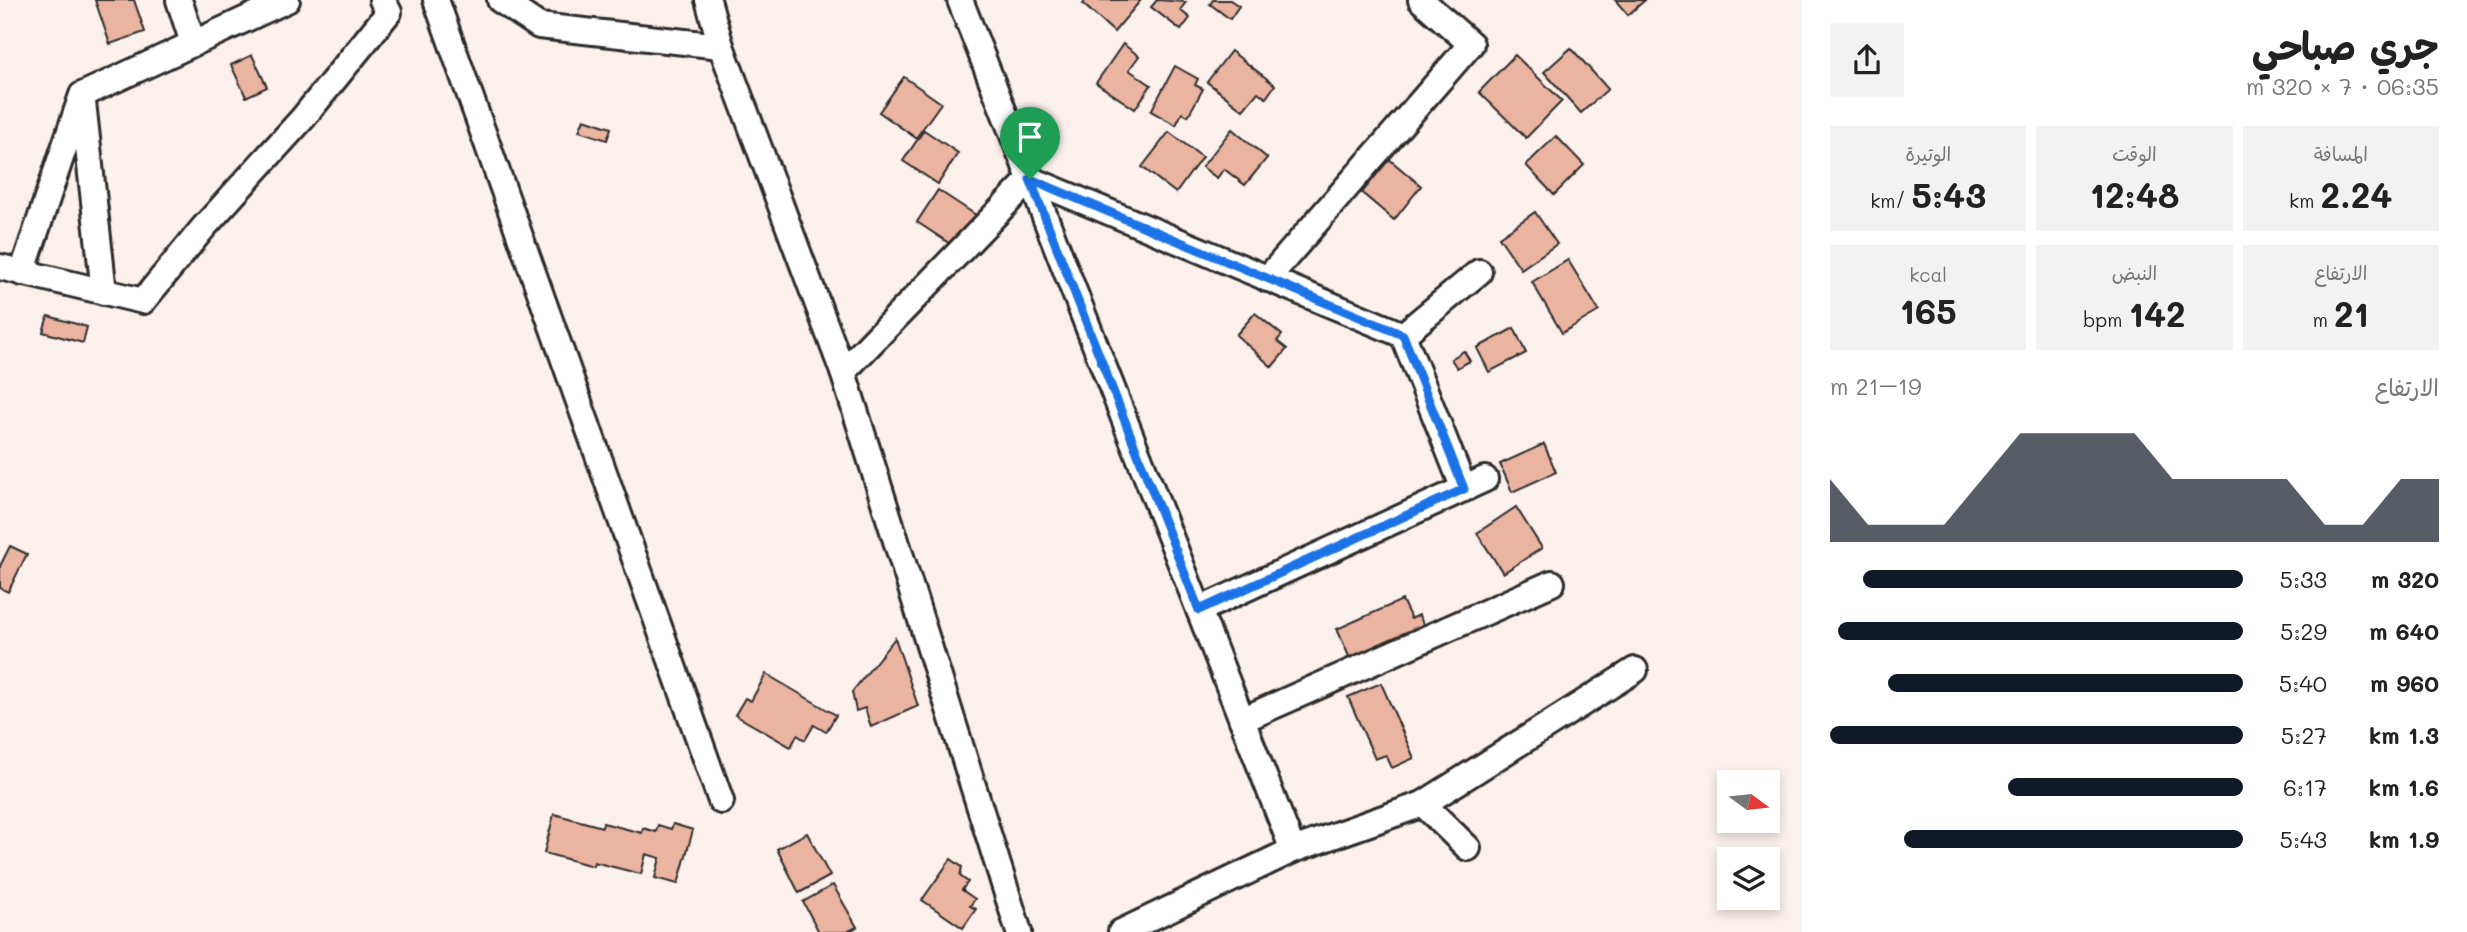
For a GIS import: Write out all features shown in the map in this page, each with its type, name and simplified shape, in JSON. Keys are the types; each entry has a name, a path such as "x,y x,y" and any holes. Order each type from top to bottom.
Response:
{"street":[{"path":"179,0 193,43"},
{"path":"286,0 256,6 193,43 82,95 11,270 143,301 204,227 303,118 389,12 383,0"},
{"path":"436,0 721,801"},
{"path":"500,0 539,26 721,47"},
{"path":"708,0 721,47 843,372 1019,932"},
{"path":"960,0 1293,850"},
{"path":"1267,279 1471,44 1421,0"},
{"path":"82,95 104,292"},
{"path":"843,372 1030,179"},
{"path":"1030,179 1403,335 1474,484 1199,610"},
{"path":"1403,335 1479,272"},
{"path":"1242,720 1552,583"},
{"path":"1121,932 1293,850 1423,804 1635,670"},
{"path":"1423,804 1468,848"}],"building":[{"path":"95,0 134,0 145,32 110,44"},
{"path":"1086,0 1141,0 1114,32 1083,4"},
{"path":"1157,0 1186,2 1180,10 1190,18 1181,30 1151,7"},
{"path":"1213,0 1230,0 1239,6 1230,19 1210,4"},
{"path":"1615,0 1645,0 1628,15"},
{"path":"1123,44 1139,56 1129,70 1151,85 1135,109 1096,83"},
{"path":"1571,48 1608,89 1581,113 1544,72"},
{"path":"1231,51 1275,85 1266,98 1258,92 1243,110 1207,82"},
{"path":"252,55 267,87 246,97 231,65"},
{"path":"1515,55 1562,101 1526,138 1479,92"},
{"path":"1175,66 1198,79 1195,85 1203,89 1188,116 1182,113 1176,125 1151,111"},
{"path":"904,77 941,103 916,138 879,112"},
{"path":"584,119 611,128 607,140 579,131"},
{"path":"1232,129 1267,158 1245,185 1224,169 1217,178 1202,167"},
{"path":"924,130 958,153 938,184 903,161"},
{"path":"1169,132 1202,157 1176,193 1142,167"},
{"path":"1556,136 1584,165 1554,195 1526,165"},
{"path":"1389,159 1421,186 1394,220 1362,193"},
{"path":"938,190 976,215 955,247 917,222"},
{"path":"1535,212 1557,244 1521,269 1499,237"},
{"path":"1568,260 1599,311 1562,333 1532,282"},
{"path":"1255,313 1282,335 1277,341 1287,349 1272,367 1236,335"},
{"path":"48,316 87,327 83,343 43,332"},
{"path":"1514,328 1526,353 1489,372 1477,348"},
{"path":"1464,351 1470,361 1457,368 1451,359"},
{"path":"1544,444 1556,472 1512,492 1500,464"},
{"path":"1516,507 1542,548 1503,573 1477,533"},
{"path":"10,546 27,554 8,592 0,588 0,566"},
{"path":"1402,600 1411,619 1419,615 1425,628 1351,661 1337,629"},
{"path":"895,638 918,706 871,727 865,708 856,711 852,692"},
{"path":"766,674 836,715 826,732 814,725 805,740 797,735 791,747 735,715 745,698 751,701"},
{"path":"1381,683 1414,758 1392,768 1386,755 1375,759 1348,697"},
{"path":"554,814 602,827 603,823 642,833 643,828 656,832 658,825 671,829 673,824 693,830 678,884 655,878 660,858 646,854 641,874 594,862 593,866 544,853"},
{"path":"807,833 830,876 799,893 777,849"},
{"path":"951,859 962,867 960,876 968,882 962,890 975,899 970,906 976,909 963,928 922,900"},
{"path":"833,885 857,927 847,932 819,932 803,902"}],"route":[{"path":"1030,179 1403,335 1464,489 1199,610 1030,179"}]}
